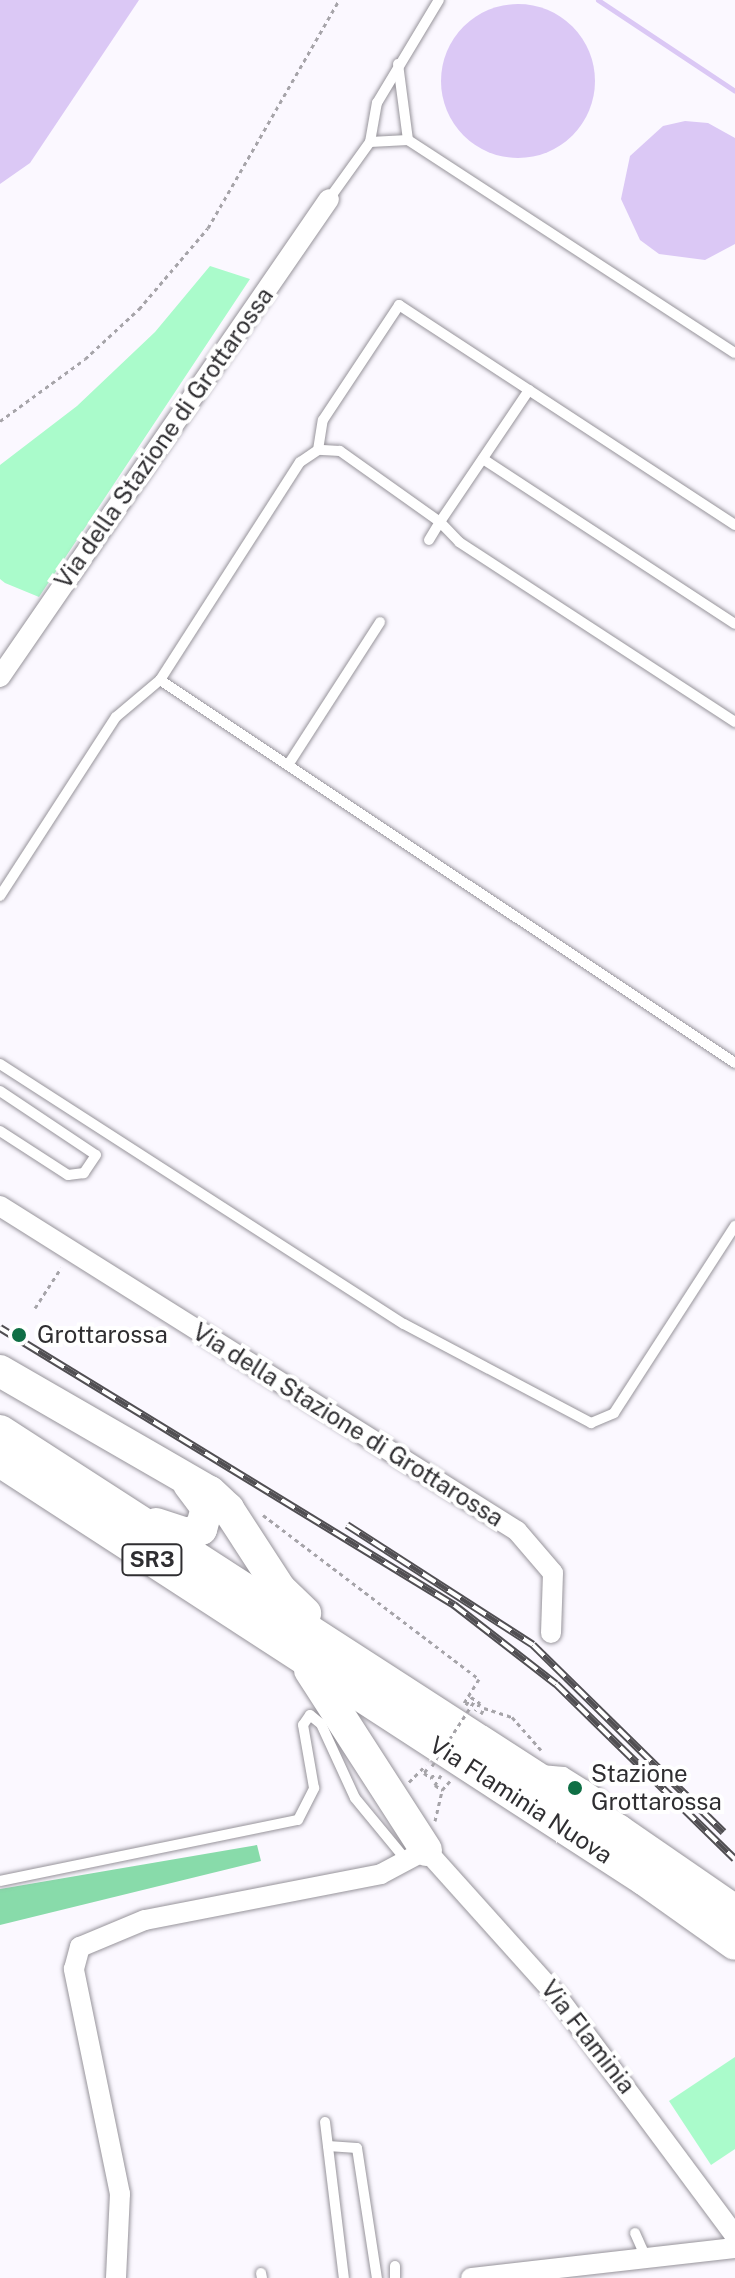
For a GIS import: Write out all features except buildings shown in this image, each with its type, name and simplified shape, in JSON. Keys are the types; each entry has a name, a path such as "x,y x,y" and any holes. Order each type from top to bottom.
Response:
{"highway":[{"path":"0,1371 218,1498 280,1589 366,1669"},
{"name":"SR3","path":"0,1431 304,1661"},
{"name":"SR3","path":"0,1461 114,1519 366,1669"},
{"path":"0,1479 114,1519 194,1534 205,1523 207,1508 181,1476"},
{"path":"304,1661 422,1845"},
{"name":"Via Flaminia Nuova","path":"304,1661 645,1880 735,1944"},
{"name":"Via Flaminia Nuova","path":"366,1669 539,1770 619,1831 735,1911"}],"street":[{"name":"Via della Stazione di Grottarossa","path":"0,677 329,199"},
{"name":"Via della Stazione di Grottarossa","path":"0,1206 517,1531 553,1573 551,1633"},
{"name":"Via Flaminia","path":"422,1845 557,1996 731,2222"},
{"path":"116,2278 120,2194 74,1969 80,1947 145,1920 371,1877 422,1845"},
{"path":"471,2278 735,2248"}],"lane":[{"path":"329,199 370,142 377,103 439,0"},
{"path":"398,64 408,140"},
{"path":"370,142 408,140 735,353"},
{"path":"318,450 323,420 399,305 735,525"},
{"path":"429,540 529,390"},
{"path":"0,896 116,717 160,680 300,462 318,450 340,451 440,522 459,542 735,722"},
{"path":"483,459 735,624"},
{"path":"288,765 380,622"},
{"path":"160,680 735,1063"},
{"path":"0,1064 404,1324 591,1423 614,1413 735,1226"},
{"path":"0,1091 96,1155 84,1173 68,1175 0,1131"},
{"path":"0,1881 298,1820 314,1788 303,1725 310,1715 321,1724 355,1798 381,1837 422,1845"},
{"path":"325,2122 344,2278"},
{"path":"328,2146 357,2148 377,2278"},
{"path":"635,2233 646,2258"},
{"path":"395,2266 395,2278"}],"path":[{"path":"0,421 85,359 139,309 208,228 339,0"},
{"path":"35,1308 59,1271"},
{"path":"255,1508 479,1679 465,1701"},
{"path":"431,1778 423,1773 473,1699 480,1703"},
{"path":"484,1708 512,1717 539,1770"},
{"path":"422,1845 441,1809 442,1790"}],"green space":[{"path":"210,266 250,279 39,597 5,583 0,579 0,465 77,406 155,332"},
{"path":"257,1845 261,1861 0,1925 0,1889"},
{"path":"735,2057 735,2149 711,2165 669,2101"}],"shaded area":[{"path":"0,0 139,0 30,163 0,184"},
{"path":"518,4 547,10 572,27 589,52 595,81 589,110 572,135 547,152 518,158 489,152 464,135 447,110 441,81 447,52 464,27 489,10"},
{"path":"685,121 708,123 735,138 735,244 705,260 659,254 640,240 621,199 630,156 663,126"}],"waterway":[{"path":"598,0 735,91"}],"railway":[{"path":"0,1328 454,1605 556,1684 735,1859"},
{"path":"347,1525 533,1645 723,1832"}],"place":[{"name":"Grottarossa","path":"19,1335"},
{"name":"Stazione Grottarossa","path":"575,1788"}]}
